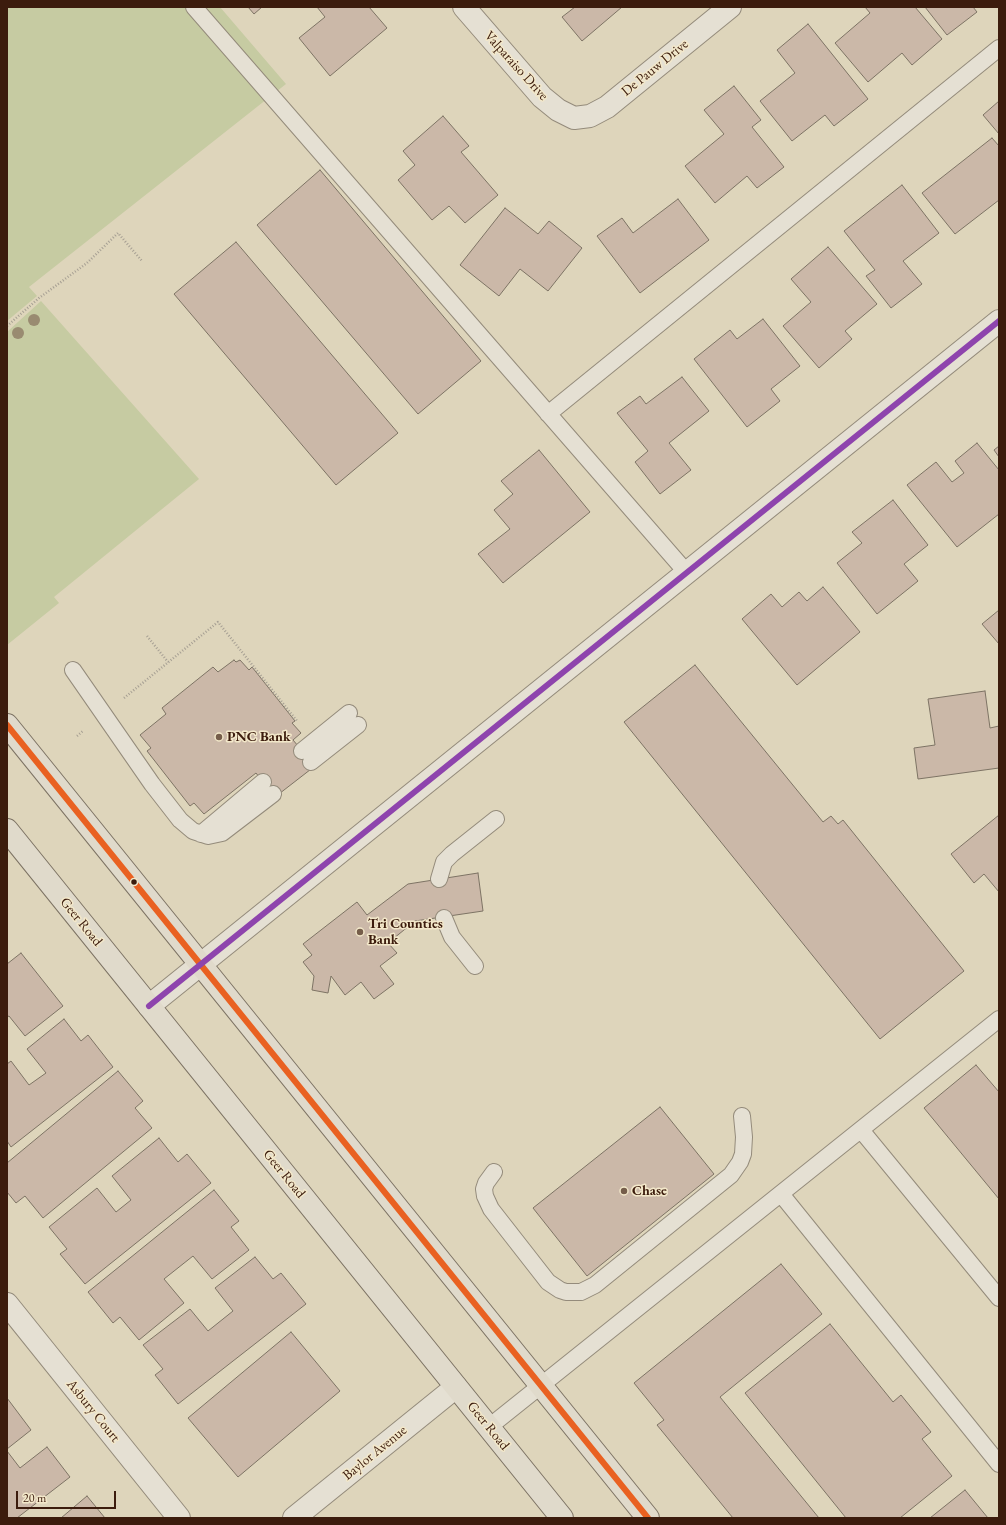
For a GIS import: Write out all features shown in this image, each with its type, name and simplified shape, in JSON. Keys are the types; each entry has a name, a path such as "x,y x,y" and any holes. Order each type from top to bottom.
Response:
{"main road":[{"path":"7,725 648,1518"},
{"name":"Geer Road","path":"7,830 562,1518"}],"street":[{"name":"Valparaiso Drive","path":"464,7 542,97 558,110 574,118"},
{"name":"De Pauw Drive","path":"574,118 590,116 607,107 730,7"},
{"path":"149,1006 999,321"},
{"name":"Asbury Court","path":"7,1304 179,1518"},
{"name":"Baylor Avenue","path":"294,1518 456,1387"}],"lane":[{"path":"194,7 687,573"},
{"path":"548,414 999,48"},
{"path":"73,670 152,784 180,820 193,831 208,836 222,833 268,788"},
{"path":"307,756 353,719"},
{"path":"438,879 444,862 496,819"},
{"path":"444,918 452,937 475,966"},
{"path":"489,1427 999,1019"},
{"path":"494,1172 484,1189 485,1196 491,1209 548,1282 566,1292 581,1292 595,1285 731,1175 740,1162 743,1154 744,1137 742,1116"},
{"path":"861,1130 999,1298"},
{"path":"781,1194 999,1464"}],"path":[{"path":"7,326 39,298 87,264 118,233 142,261"},
{"path":"121,700 218,622 301,726"},
{"path":"148,636 168,662"}],"green space":[{"path":"7,7 220,7 286,84 29,287 37,296 7,321"},
{"path":"41,301 199,479 54,597 59,603 7,645 7,332"}],"building":[{"path":"248,7 262,7 254,14"},
{"path":"317,7 369,7 387,28 330,76 299,38 325,17"},
{"path":"575,7 622,7 582,41 562,17"},
{"path":"865,7 915,7 942,39 912,65 902,53 868,82 835,43 870,13"},
{"path":"925,7 973,7 977,12 947,35"},
{"path":"808,24 868,99 834,126 825,115 792,141 760,101 795,73 777,50"},
{"path":"734,86 761,120 752,127 784,167 757,188 747,176 715,203 685,166 724,134 704,110"},
{"path":"999,101 999,134 983,115"},
{"path":"443,116 469,146 461,152 498,195 465,223 449,206 432,220 398,180 415,165 403,151"},
{"path":"992,138 999,146 999,200 955,234 922,193"},
{"path":"320,170 481,361 418,414 257,225"},
{"path":"902,185 939,233 903,261 922,284 891,308 866,276 875,270 844,231"},
{"path":"678,199 709,240 640,293 597,236 622,218 633,233"},
{"path":"505,208 538,234 549,221 582,248 548,291 520,269 499,296 460,265"},
{"path":"236,242 398,433 336,485 174,294"},
{"path":"828,247 877,304 845,331 852,339 819,368 783,326 811,302 791,279"},
{"path":"763,319 800,366 771,389 780,401 747,427 694,359 730,330 737,339"},
{"path":"682,377 709,411 669,443 691,470 660,494 635,462 648,451 617,413 640,396 646,404"},
{"path":"977,443 999,470 999,514 957,547 907,485 936,462 952,482 964,473 955,461"},
{"path":"999,446 999,457 994,450"},
{"path":"539,450 590,512 503,583 478,554 510,529 494,510 513,494 501,481"},
{"path":"893,500 928,545 904,564 918,581 877,614 837,563 862,543 852,532"},
{"path":"823,587 860,632 797,685 742,619 771,594 782,607 799,592 807,601"},
{"path":"999,610 999,644 982,624"},
{"name":"PNC Bank","path":"234,660 236,662 240,660 249,670 252,667 295,721 292,723 301,733 293,740 315,766 275,797 256,773 204,814 194,803 190,806 147,751 151,748 140,735 166,714 162,708 213,667 218,672"},
{"path":"695,665 823,822 831,816 838,824 843,820 964,971 880,1039 624,722"},
{"path":"985,691 990,728 999,726 999,768 918,779 914,748 935,745 928,699"},
{"path":"999,815 999,892 984,874 974,883 951,854"},
{"name":"Tri Counties Bank","path":"478,873 483,911 415,921 388,943 397,953 380,966 394,984 374,999 361,982 345,995 331,976 328,993 312,990 314,976 303,962 312,955 303,944 357,902 367,915 408,884"},
{"path":"21,953 63,1006 25,1036 9,1016 7,1017 7,964"},
{"path":"64,1019 81,1041 88,1035 113,1067 11,1147 7,1141 7,1064 11,1061 29,1085 46,1073 27,1049"},
{"path":"976,1065 999,1092 999,1199 924,1108"},
{"path":"118,1071 143,1101 135,1108 152,1128 43,1218 25,1196 16,1203 7,1192 7,1163"},
{"name":"Chase","path":"660,1107 714,1174 587,1276 533,1208"},
{"path":"159,1138 178,1162 187,1154 211,1183 85,1284 60,1254 67,1249 49,1227 97,1188 116,1212 131,1200 112,1176"},
{"path":"214,1190 239,1221 231,1227 249,1250 212,1279 193,1256 164,1279 184,1303 139,1340 120,1317 113,1323 88,1292"},
{"path":"255,1257 273,1279 281,1273 306,1304 178,1404 155,1375 163,1369 143,1345 190,1309 208,1331 233,1311 215,1288"},
{"path":"781,1264 822,1314 720,1397 819,1518 733,1518 657,1425 664,1420 634,1383"},
{"path":"830,1324 893,1402 901,1395 931,1432 922,1439 952,1476 900,1518 846,1518 745,1393"},
{"path":"291,1332 340,1391 238,1477 188,1418"},
{"path":"7,1398 31,1430 7,1449"},
{"path":"47,1447 70,1477 17,1518 7,1518 7,1451 20,1468"},
{"path":"965,1490 988,1518 930,1518"},
{"path":"87,1496 105,1518 61,1518"}],"transit line":[{"path":"149,1006 999,321"},
{"path":"7,725 648,1518"}],"place":[{"name":"PNC Bank","path":"219,737"},
{"name":"Tri Counties Bank","path":"360,932"},
{"name":"Chase","path":"624,1191"}]}
